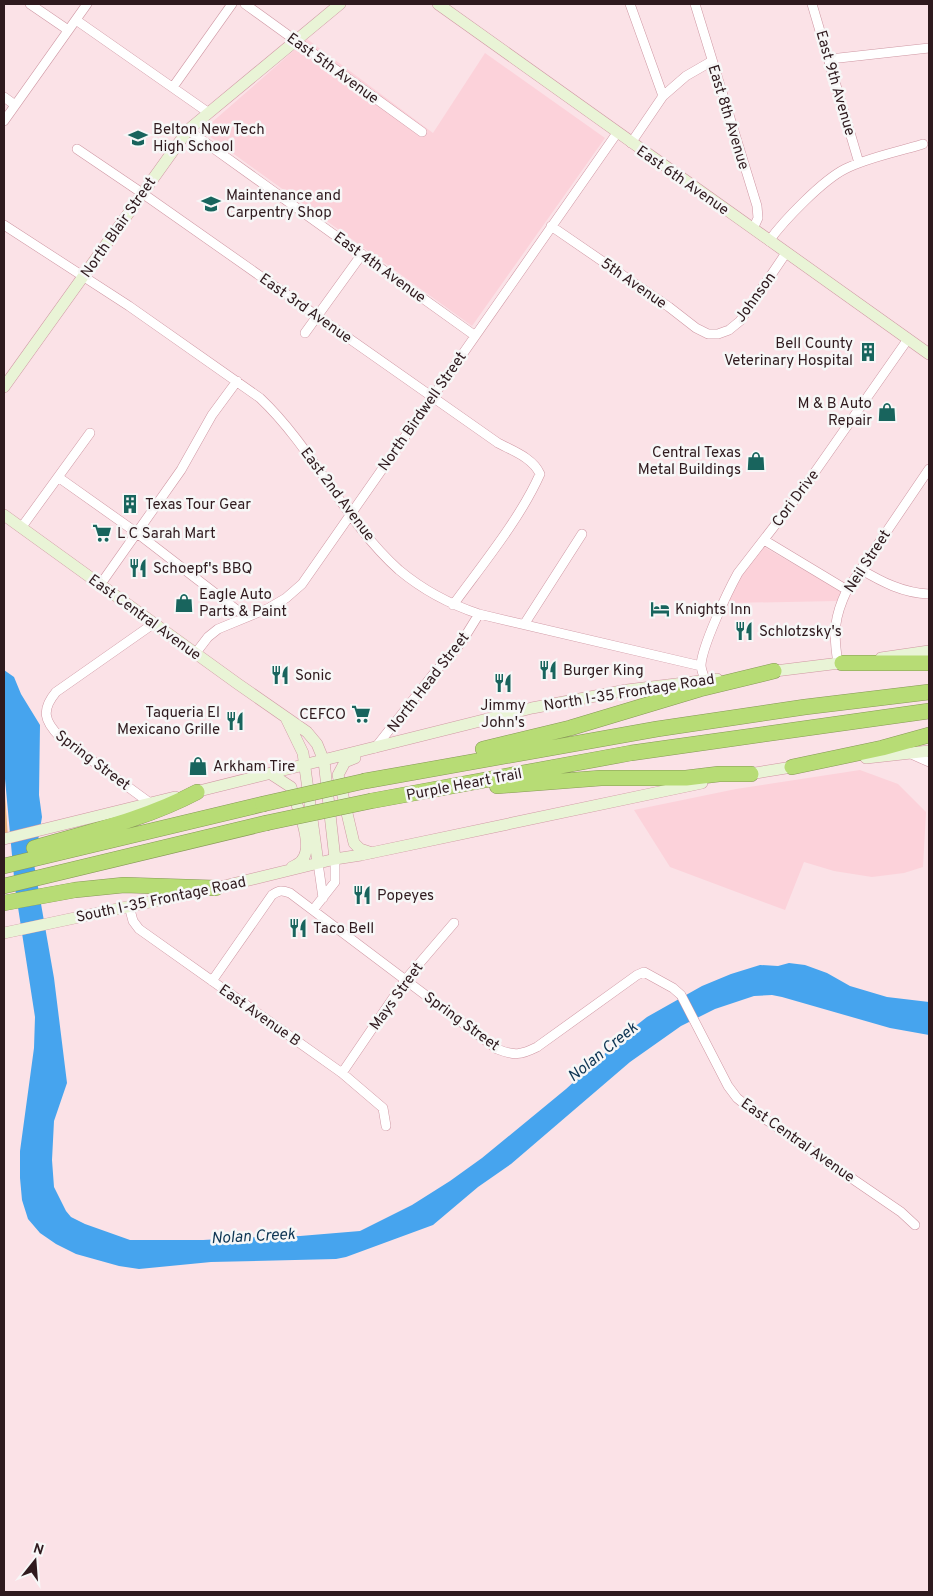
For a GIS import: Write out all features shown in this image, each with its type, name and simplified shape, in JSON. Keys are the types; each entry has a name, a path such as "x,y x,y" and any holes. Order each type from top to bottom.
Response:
{"highway":[{"path":"840,663 929,663"},
{"path":"398,774 450,756 570,728 700,689 774,671"},
{"name":"Purple Heart Trail","path":"4,866 67,844 398,774 657,729 805,706 929,692"},
{"name":"Purple Heart Trail","path":"4,886 266,823 371,801 630,753 929,711"},
{"path":"792,767 882,748 929,735"},
{"path":"414,793 592,779 686,778 719,774 751,774"},
{"path":"4,858 67,844 177,803 197,792"},
{"path":"4,903 75,890 124,885 216,888"}],"main road":[{"name":"North Blair Street","path":"4,387 188,130 340,4"},
{"name":"East 6th Avenue","path":"438,4 786,254 929,354"},
{"name":"East Central Avenue","path":"4,515 153,624 307,732 317,744 324,761 334,859"},
{"name":"North I-35 Frontage Road","path":"305,766 490,717 564,701 627,690 929,651"},
{"name":"East Central Avenue","path":"286,718 298,741 305,766 318,863"},
{"path":"372,853 360,849 354,843 338,775 345,762 375,748"},
{"path":"318,863 668,789 792,767 929,751"},
{"path":"4,839 305,766"},
{"path":"270,774 291,787 307,841 306,852 302,860 294,866 270,876"},
{"name":"South I-35 Frontage Road","path":"9,932 270,876 318,863"}],"street":[{"path":"30,4 68,30"},
{"path":"4,121 87,4"},
{"path":"173,88 232,4"},
{"name":"East 5th Avenue","path":"244,4 422,132"},
{"path":"630,4 663,96"},
{"name":"East 8th Avenue","path":"695,4 757,206 758,218 753,230"},
{"name":"East 9th Avenue","path":"812,4 830,59 859,163"},
{"path":"76,20 209,113"},
{"path":"830,59 929,48"},
{"path":"631,143 663,96 686,76 712,61"},
{"path":"4,97 15,105"},
{"name":"East 4th Avenue","path":"188,130 474,336"},
{"name":"North Birdwell Street","path":"196,654 208,637 218,629 269,608 286,598 302,584 617,133"},
{"path":"769,241 777,230 829,178 859,163 923,144"},
{"name":"East 3rd Avenue","path":"76,149 317,315 431,397 498,443 518,453 536,466 540,474 534,487 494,549 453,605"},
{"name":"East 2nd Avenue","path":"4,226 128,306 237,381 276,413 380,550 400,570 436,596 453,605 479,614 525,623 701,666"},
{"name":"5th Avenue","path":"551,226 669,307 696,328 708,334 718,334"},
{"path":"305,333 362,254"},
{"name":"Johnson","path":"718,334 729,330 740,321 786,254"},
{"name":"Cori Drive","path":"701,666 704,652 731,586 746,561 803,489 908,339"},
{"path":"100,585 181,470 212,415 237,381"},
{"path":"22,528 90,433"},
{"name":"Neil Street","path":"840,663 834,639 840,605 860,569 929,469"},
{"path":"58,477 137,533 246,617"},
{"path":"525,623 582,534"},
{"path":"764,540 847,590"},
{"path":"860,569 876,579 906,591 929,594"},
{"name":"North Head Street","path":"375,748 435,672 462,643 479,614"},
{"name":"Spring Street","path":"150,803 60,737 49,724 46,710 50,699 56,692 153,624"},
{"path":"701,666 705,680"},
{"path":"909,752 929,762"},
{"name":"East Central Avenue","path":"313,910 336,882 334,859"},
{"name":"East Central Avenue","path":"318,863 323,898"},
{"name":"Spring Street","path":"212,981 272,895 277,891 286,891 497,1049 510,1054 524,1053 537,1047 637,975 644,972"},
{"name":"East Avenue B","path":"129,906 133,921 139,929 342,1073 383,1108 386,1126"},
{"name":"Mays Street","path":"342,1073 406,979 454,923"},
{"name":"East Central Avenue","path":"644,972 673,988 680,995 718,1068 737,1098 901,1212 915,1225"}],"shaded area":[{"path":"307,39 433,133 485,53 605,138 472,326 202,131"},
{"path":"764,547 839,590 841,593 838,601 728,603 731,591 743,569"},
{"path":"860,770 898,784 926,812 923,867 904,873 872,877 834,871 804,862 785,910 670,867 634,810 736,789"},
{"path":"4,778 8,838 4,839"}],"water":[{"path":"4,670 14,677 21,694 40,725 39,795 42,817 34,864 54,978 67,1083 54,1121 52,1160 54,1187 71,1217 85,1224 130,1240 203,1240 300,1236 360,1231 412,1205 482,1158 566,1089 647,1017 702,986 760,965 778,966 789,963 805,965 827,973 850,986 887,997 929,1002 929,1035 890,1028 782,997 772,995 754,996 715,1009 681,1026 630,1062 511,1164 478,1187 433,1225 336,1259 211,1262 139,1269 119,1266 76,1254 40,1233 28,1219 22,1200 20,1151 34,1048 35,1017 15,888 4,768"}],"place":[{"name":"Belton New Tech High School","path":"138,138"},
{"name":"Maintenance and Carpentry Shop","path":"211,204"},
{"name":"Bell County Veterinary Hospital","path":"868,352"},
{"name":"M & B Auto Repair","path":"887,412"},
{"name":"Central Texas Metal Buildings","path":"756,461"},
{"name":"Texas Tour Gear","path":"130,504"},
{"name":"L C Sarah Mart","path":"102,533"},
{"name":"Schoepf's BBQ","path":"138,568"},
{"name":"Eagle Auto Parts & Paint","path":"184,603"},
{"name":"Knights Inn","path":"660,609"},
{"name":"Schlotzsky's","path":"744,631"},
{"name":"Burger King","path":"548,670"},
{"name":"Sonic","path":"280,675"},
{"name":"Jimmy John's","path":"503,683"},
{"name":"CEFCO","path":"361,714"},
{"name":"Taqueria El Mexicano Grille","path":"235,721"},
{"name":"Arkham Tire","path":"198,766"},
{"name":"Popeyes","path":"362,895"},
{"name":"Taco Bell","path":"298,928"}],"water label":[{"name":"Nolan Creek","path":"602,1051"},
{"name":"Nolan Creek","path":"253,1235"}]}
